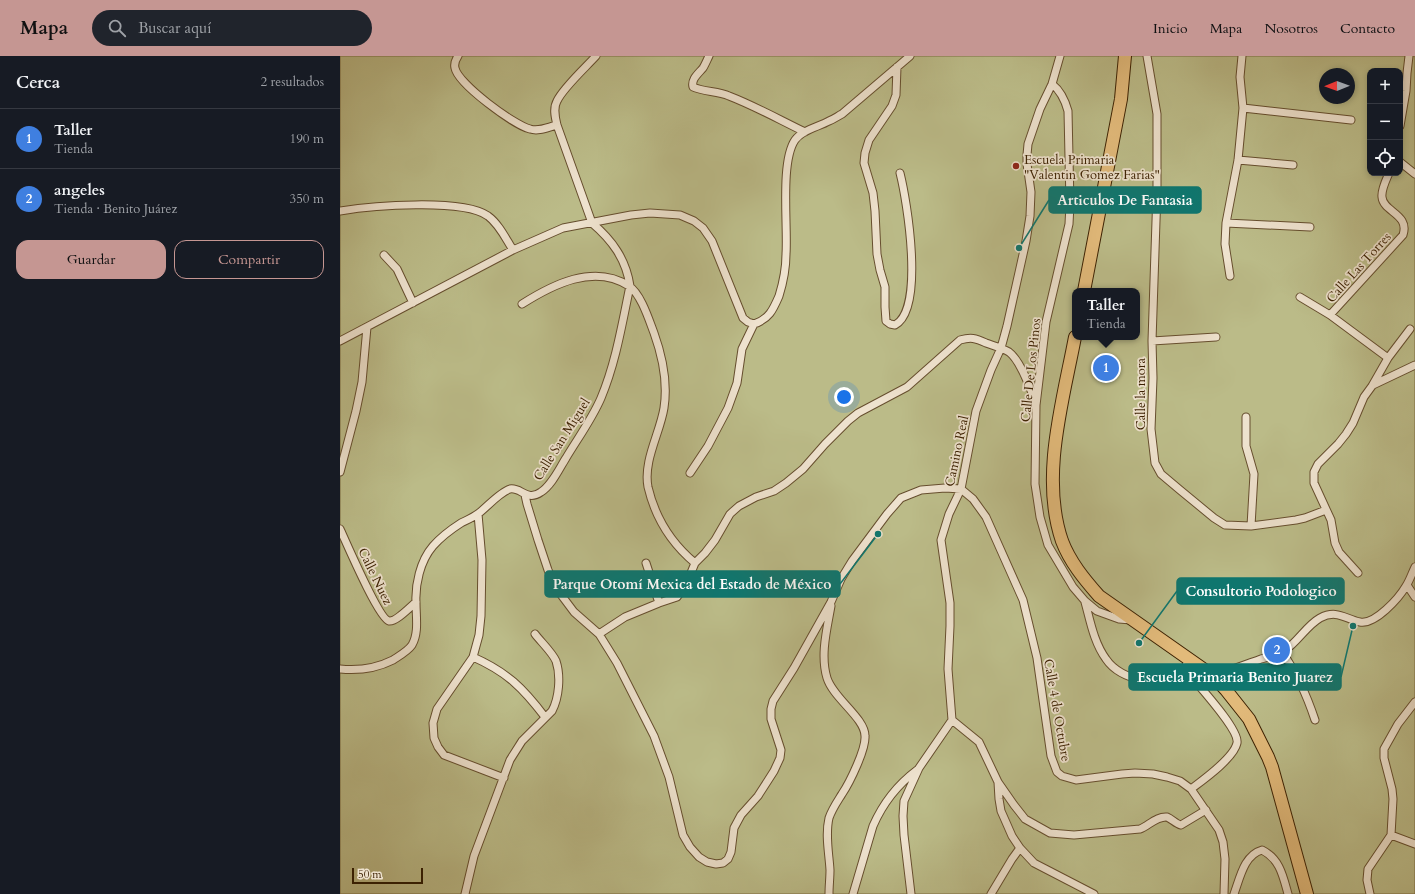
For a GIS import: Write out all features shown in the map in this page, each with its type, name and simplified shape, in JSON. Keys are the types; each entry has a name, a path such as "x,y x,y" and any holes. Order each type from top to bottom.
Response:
{"main road":[{"path":"1085,288 1121,98 1125,56"},
{"path":"1074,340 1054,449 1053,480 1056,513 1062,541 1074,565 1086,582 1099,596 1187,664 1213,676 1249,719 1260,739 1272,767 1307,894"}],"street":[{"path":"458,56 455,64 457,73 476,94 490,106 530,130 538,130 557,125"},
{"path":"592,223 557,125 554,110 556,101 561,93 596,56"},
{"path":"708,56 704,66 692,83 693,87 727,95 751,105 805,132"},
{"path":"340,341 513,250 563,228 631,215 650,213 680,215 694,221 703,228 712,241 743,318 754,324 762,321 768,317 776,304 782,285 786,255 787,170 790,152 795,140 805,132 842,114 910,56"},
{"name":"Camino Real","path":"952,720 948,669 950,603 941,540 949,514 961,489 976,411 991,370 1002,348 1021,266 1029,222 1031,192 1026,155 1028,144 1040,109 1052,84 1060,56"},
{"name":"Calle la mora","path":"1147,56 1157,114 1157,191 1152,341 1153,378 1151,429 1155,463 1161,474 1214,518 1225,525 1250,526 1296,520 1326,510"},
{"path":"1230,276 1225,244 1226,223 1238,160 1243,108 1240,77 1242,56"},
{"path":"1403,108 1409,56"},
{"path":"897,67 896,95 892,106 869,140 864,163 873,193 876,211 877,254 885,287 886,321 895,325 900,323 909,304 913,279 905,193 900,173"},
{"name":"Calle De Los Pinos","path":"1052,84 1058,89 1064,98 1068,111 1070,211 1062,260 1046,322 1036,404 1035,484 1040,517 1048,545 1073,587 1085,601 1103,614 1119,619 1132,620"},
{"path":"1243,108 1351,120"},
{"path":"1238,160 1293,165"},
{"path":"1403,164 1415,174"},
{"name":"Calle Las Torres","path":"1330,315 1403,235 1405,230 1402,220 1384,202 1382,198 1382,192 1388,176"},
{"path":"340,211 354,208 433,204 474,211 488,216 500,229 513,250"},
{"name":"Calle San Miguel","path":"340,669 371,668 384,664 400,656 411,646 416,635 418,578 425,558 431,548 442,536 459,524 478,514 504,492 510,489 517,489 525,495 535,495 541,492 547,486 593,414 612,365 630,286 623,260 615,246 605,234 592,223"},
{"path":"1226,223 1310,227"},
{"path":"384,255 397,269 413,303"},
{"path":"522,304 558,285 583,277 611,278 630,286 640,299 660,354 666,381 664,407 658,434 648,463 648,487 660,520 667,533 684,554 695,563"},
{"path":"1300,296 1330,315 1388,358"},
{"path":"690,473 708,446 728,408 736,383 742,349 754,324"},
{"path":"340,472 362,382 367,327"},
{"path":"1358,573 1339,552 1335,543 1330,520 1316,489 1313,478 1314,472 1318,464 1346,434 1364,397 1388,358 1410,329"},
{"path":"599,634 624,617 659,602 677,597 681,593 695,563 715,540 730,514 739,506 756,497 774,491 786,483 803,469 848,421 858,413 907,387 960,340 969,338 979,339 1002,348 1010,353 1016,361 1036,404"},
{"path":"1152,341 1216,338"},
{"path":"1372,386 1415,365"},
{"path":"1246,417 1246,446 1254,474 1250,526"},
{"path":"525,495 536,534 548,570 556,588 574,612 599,634 654,736 669,777 683,834 690,847 699,857 707,862 723,864 728,859 731,852 734,828 741,816 758,796 774,771 780,758 781,750 771,719 773,701 794,668 852,561 887,514 901,498 921,490 935,488 961,489"},
{"name":"Calle 4 de Octubre","path":"961,489 973,499 986,517 1024,600 1037,658 1051,756 1057,772 1062,776 1076,780 1122,774 1153,774 1180,782 1191,789 1219,830 1223,842 1225,860 1224,894"},
{"path":"478,514 482,560 482,604 479,635 473,657 437,709 433,723 434,738 444,755 504,778"},
{"name":"Calle Nuez","path":"340,529 369,592 383,618 388,621 393,621 416,602"},
{"path":"646,563 659,602"},
{"path":"1213,676 1282,652 1293,644 1320,618 1334,614 1342,615 1362,622 1370,621 1398,599 1407,585 1415,567"},
{"path":"1407,585 1415,597"},
{"path":"1085,601 1098,645 1105,658 1122,673 1145,681 1153,681 1170,676 1187,664 1231,726 1236,735 1237,743 1232,753 1224,762 1191,789"},
{"path":"829,894 830,871 827,831 829,818 860,757 865,741 865,733 862,724 835,694 827,678 824,660 825,637 831,602"},
{"path":"465,894 474,856 510,760 522,741 552,711 555,706 558,678 556,661 534,634"},
{"path":"1282,652 1296,674 1316,720"},
{"path":"473,657 495,667 513,679 545,717"},
{"path":"1370,894 1367,880 1368,869 1391,835 1393,799 1384,758 1384,749 1398,724 1415,702"},
{"path":"912,894 904,835 904,801 919,768 952,720 979,742 998,782 1025,819 1050,833 1074,835 1140,829 1159,818 1164,817 1181,825 1206,810"},
{"path":"853,894 877,816 885,802 904,780 919,768"},
{"path":"998,782 1001,811 1012,836 1020,848 1034,863 1094,894"},
{"path":"1391,835 1415,844"},
{"path":"991,894 1020,848"},
{"path":"1234,894 1248,859 1252,855 1262,850 1273,857 1280,867 1288,894"}],"green space":[{"path":"340,56 1415,56 1415,894 340,894"}],"place":[{"name":"Escuela Primaria \"Valentin Gomez Farias\"","path":"1016,166"},
{"name":"Articulos De Fantasia","path":"1019,248"},
{"name":"Taller","path":"1106,368"},
{"name":"Parque Otomí Mexica del Estado de México","path":"878,534"},
{"name":"Escuela Primaria Benito Juarez","path":"1353,626"},
{"name":"Consultorio Podologico","path":"1139,643"},
{"name":"angeles","path":"1277,650"}]}
